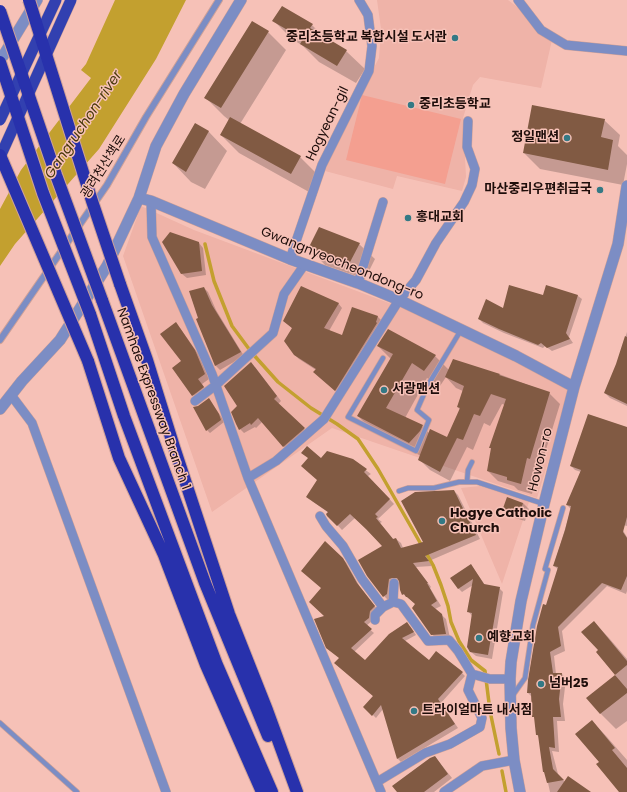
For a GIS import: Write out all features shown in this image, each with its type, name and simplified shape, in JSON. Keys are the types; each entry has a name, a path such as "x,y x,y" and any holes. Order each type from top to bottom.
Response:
{"highway":[{"path":"29,0 92,201 147,360 229,614 267,710 297,792"},
{"path":"0,120 56,0"},
{"path":"71,0 0,156 88,361 119,458 164,555 206,665 262,792"},
{"name":"Namhae Expressway Branch 1","path":"0,11 58,181 205,583 255,706 294,792"},
{"path":"0,61 43,193 90,314 124,416 217,665 272,792"}],"street":[{"path":"0,61 37,0"},
{"name":"광려천산책로","path":"0,340 107,185 146,117 219,0"},
{"path":"0,409 60,340 106,266 139,198 156,146 184,94 241,0"},
{"name":"Hogyean-gil","path":"290,259 322,165 369,71 372,46 368,15 359,0"},
{"path":"518,0 541,30 566,45 627,51"},
{"path":"248,478 276,461 324,419 399,300 416,280 436,243 464,202 472,185 475,169 467,147 468,121"},
{"name":"Howon-ro","path":"520,792 514,760 510,679 511,662 521,601 574,387 618,244 627,186"},
{"name":"Gwangnyeocheondong-ro","path":"139,198 151,201 290,259 358,283 399,300 516,356 574,387"},
{"path":"151,201 152,237 216,385 248,478 381,792"},
{"path":"358,283 383,202"},
{"path":"195,401 216,385 273,333 284,294 305,264"},
{"path":"11,395 32,423 166,792"},
{"path":"320,516 326,526 343,546 362,579 383,607"},
{"path":"393,602 394,583"},
{"path":"375,620 375,615 383,607 393,602 401,604 428,641 449,640 458,650 472,674 490,680 510,679"},
{"path":"377,782 425,753 450,744 480,727 482,718 468,690 472,674"},
{"path":"444,792 482,766 514,760"}],"lane":[{"path":"383,358 348,417 416,451 430,420 417,410 428,385 461,330"},
{"path":"467,482 468,470 472,462"},
{"path":"399,491 408,488 434,488 459,482 477,482 544,504"},
{"path":"511,698 525,678 533,625 546,569 563,508"},
{"path":"0,724 77,792"}],"shaded area":[{"name":"중리초등학교","path":"377,0 508,0 541,25 552,40 541,88 480,77 473,85 463,118 466,177 462,191 397,176 393,189 325,171 333,146 379,58 381,29"},
{"path":"362,95 461,119 445,184 346,160"},
{"path":"141,206 194,230 405,309 571,389 537,498 332,428 212,512 123,256"},
{"path":"480,486 529,502 502,584 461,488"}],"water":[{"name":"Gangruchon-river","path":"115,0 186,0 156,59 99,149 15,244 0,266 0,209 21,170 91,78 81,70 86,64"}],"building":[{"path":"282,6 313,24 310,28 347,50 337,66 300,44 303,39 272,21"},
{"path":"252,21 269,31 221,108 204,98"},
{"name":"정일맨션","path":"532,105 605,119 601,137 613,140 608,170 523,153"},
{"path":"230,117 301,156 291,174 220,135"},
{"path":"195,123 209,131 186,172 172,163"},
{"path":"319,227 360,243 349,264 308,249"},
{"path":"170,232 199,242 202,271 181,274 162,242"},
{"path":"509,285 543,295 546,285 578,295 566,333 570,339 547,348 541,343 538,345 478,319 486,299 503,308"},
{"path":"301,286 339,303 324,328 342,335 352,307 378,316 377,323 335,391 313,372 316,369 294,355 284,341 292,328 283,321"},
{"path":"204,287 212,305 241,352 215,366 196,319 198,318 189,291"},
{"path":"176,322 195,350 205,374 198,379 204,387 192,396 172,368 181,361 160,334"},
{"name":"서광맨션","path":"388,329 436,355 424,371 412,363 386,408 423,425 420,431 409,443 357,416 393,354 377,346"},
{"path":"625,336 627,337 627,404 604,393 616,364"},
{"path":"453,359 550,392 530,459 527,458 521,484 507,480 507,477 487,471 491,448 489,448 506,399 491,394 480,416 474,414 463,440 457,438 440,472 418,460 430,429 447,437 460,408 457,407 464,386 445,377"},
{"path":"251,362 277,396 274,399 305,428 283,447 258,418 251,425 250,423 239,430 231,412 237,406 224,386"},
{"path":"209,398 221,420 206,431 193,407 198,406"},
{"path":"588,414 627,427 627,517 623,532 627,538 627,576 621,590 602,583 558,627 561,646 550,652 553,673 562,673 559,699 561,717 553,717 555,748 549,747 553,769 564,780 547,783 543,772 534,717 532,717 531,693 527,693 528,680 537,626 543,604 546,605 558,567 553,566 571,506 566,505 581,470 570,466"},
{"path":"307,446 321,458 327,451 353,459 367,469 364,472 390,499 375,514 378,517 376,518 393,539 396,538 401,548 423,542 401,501 415,492 454,490 476,535 425,556 429,561 413,563 428,583 437,601 431,605 442,614 446,634 431,635 412,608 415,604 404,594 402,595 397,578 389,579 387,594 383,597 367,576 358,560 382,546 366,529 350,514 337,526 327,516 326,514 328,512 306,497 317,480 301,466 308,458 301,453"},
{"path":"507,497 523,503 519,515 502,511"},
{"path":"325,541 343,558 357,583 375,606 370,611 369,618 364,622 372,629 351,648 365,660 389,634 407,622 414,632 402,638 429,660 436,651 463,672 438,699 455,724 397,759 381,705 372,716 363,707 373,696 334,663 339,658 326,648 314,619 324,616 309,602 321,588 301,571"},
{"path":"471,564 484,584 500,587 488,655 470,652 467,647 472,613 467,612 473,579 458,589 450,578"},
{"path":"594,621 627,661 627,665 615,675 596,652 598,650 581,632"},
{"path":"615,675 627,689 627,693 600,714 586,698"},
{"path":"592,720 615,748 612,750 627,768 627,792 619,792 596,764 599,762 575,734"},
{"path":"435,756 448,774 424,792 397,792 392,786 430,758"},
{"path":"568,776 591,792 557,792"}],"waterway":[{"path":"205,244 214,281 232,326 252,353 278,382 311,408 358,439 378,469 422,546"},
{"path":"425,551 433,565 441,585 448,606 451,622 459,641 471,660 485,671 490,711 499,754"},
{"path":"502,771 506,792"}],"place":[{"name":"중리초등학교 복합시설 도서관","path":"455,38"},
{"name":"중리초등학교","path":"411,105"},
{"name":"정일맨션","path":"567,138"},
{"name":"마산중리우편취급국","path":"600,190"},
{"name":"홍대교회","path":"408,218"},
{"name":"서광맨션","path":"384,390"},
{"name":"Hogye Catholic Church","path":"442,521"},
{"name":"예향교회","path":"479,638"},
{"name":"넘버25","path":"541,684"},
{"name":"트라이얼마트 내서점","path":"414,711"}]}
